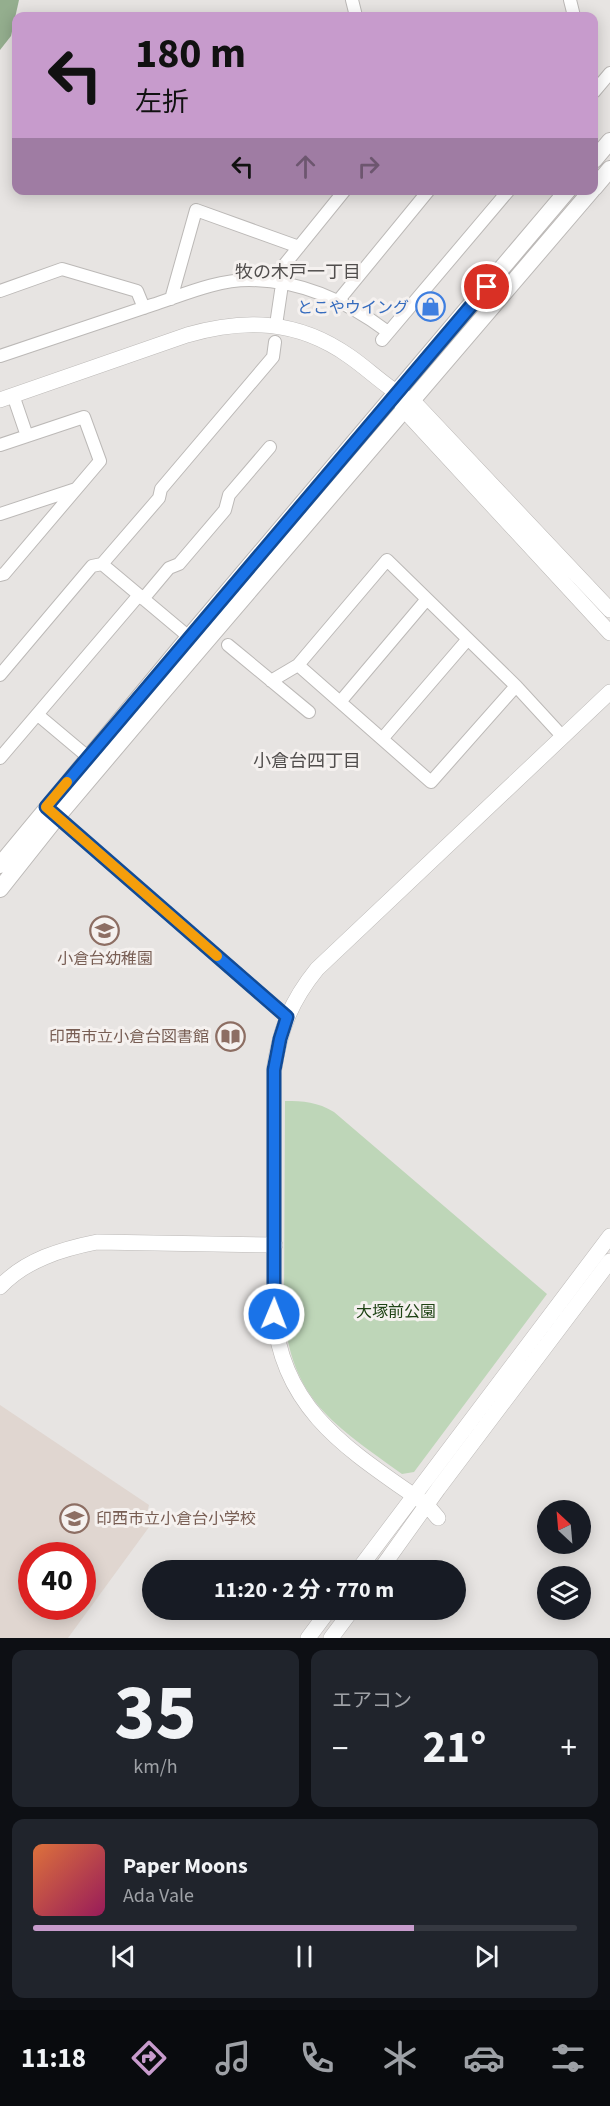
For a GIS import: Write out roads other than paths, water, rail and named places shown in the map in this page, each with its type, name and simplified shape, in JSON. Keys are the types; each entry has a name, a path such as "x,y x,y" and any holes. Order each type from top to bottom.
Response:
{"main road":[{"path":"598,155 610,141"},
{"path":"598,183 610,169"},
{"path":"1,888 88,757 396,394 560,195"},
{"path":"0,865 51,812 409,406 588,195"}],"street":[{"path":"598,87 610,73"},
{"path":"276,325 285,264 341,195"},
{"path":"338,301 425,195"},
{"path":"0,355 206,287 249,280 283,284 319,293 370,319 385,336 505,195"},
{"path":"171,299 196,210 299,247"},
{"path":"0,291 62,269 137,291 144,308"},
{"path":"27,436 6,398 216,327 240,324 276,325 307,334 349,356 396,394 610,610"},
{"path":"0,675 92,566 102,564 159,498 161,489 273,357 275,342"},
{"path":"409,406 610,633"},
{"path":"0,445 84,417 100,461 4,574 0,575"},
{"path":"0,758 141,597 170,568 179,564 225,510 230,495 270,447"},
{"path":"0,514 77,489"},
{"path":"271,681 298,665 387,560 516,686 562,736"},
{"path":"102,564 189,637"},
{"path":"340,702 427,599"},
{"path":"382,739 468,639"},
{"path":"228,645 309,712"},
{"path":"298,665 431,782 516,686"},
{"path":"441,1514 335,1436 296,1391 283,1361 276,1331 275,1245 274,1070 280,1039 287,1017 305,984 332,954 610,692"},
{"path":"38,715 88,757"},
{"path":"51,812 287,1017"},
{"path":"0,1287 22,1269 46,1256 71,1247 97,1242 275,1245"},
{"path":"367,1560 421,1500 609,1264 607,1244"},
{"path":"386,1560 421,1500 607,1244"},
{"path":"308,1638 322,1620"},
{"path":"331,1638 344,1620"}],"place":[{"name":"とこやウイング","path":"430,307"},
{"name":"小倉台幼稚園","path":"105,930"},
{"name":"印西市立小倉台図書館","path":"230,1036"},
{"name":"印西市立小倉台小学校","path":"75,1518"}],"district":[{"name":"牧の木戸一丁目","path":"298,272"},
{"name":"小倉台四丁目","path":"307,761"}],"park label":[{"name":"大塚前公園","path":"396,1311"}]}
